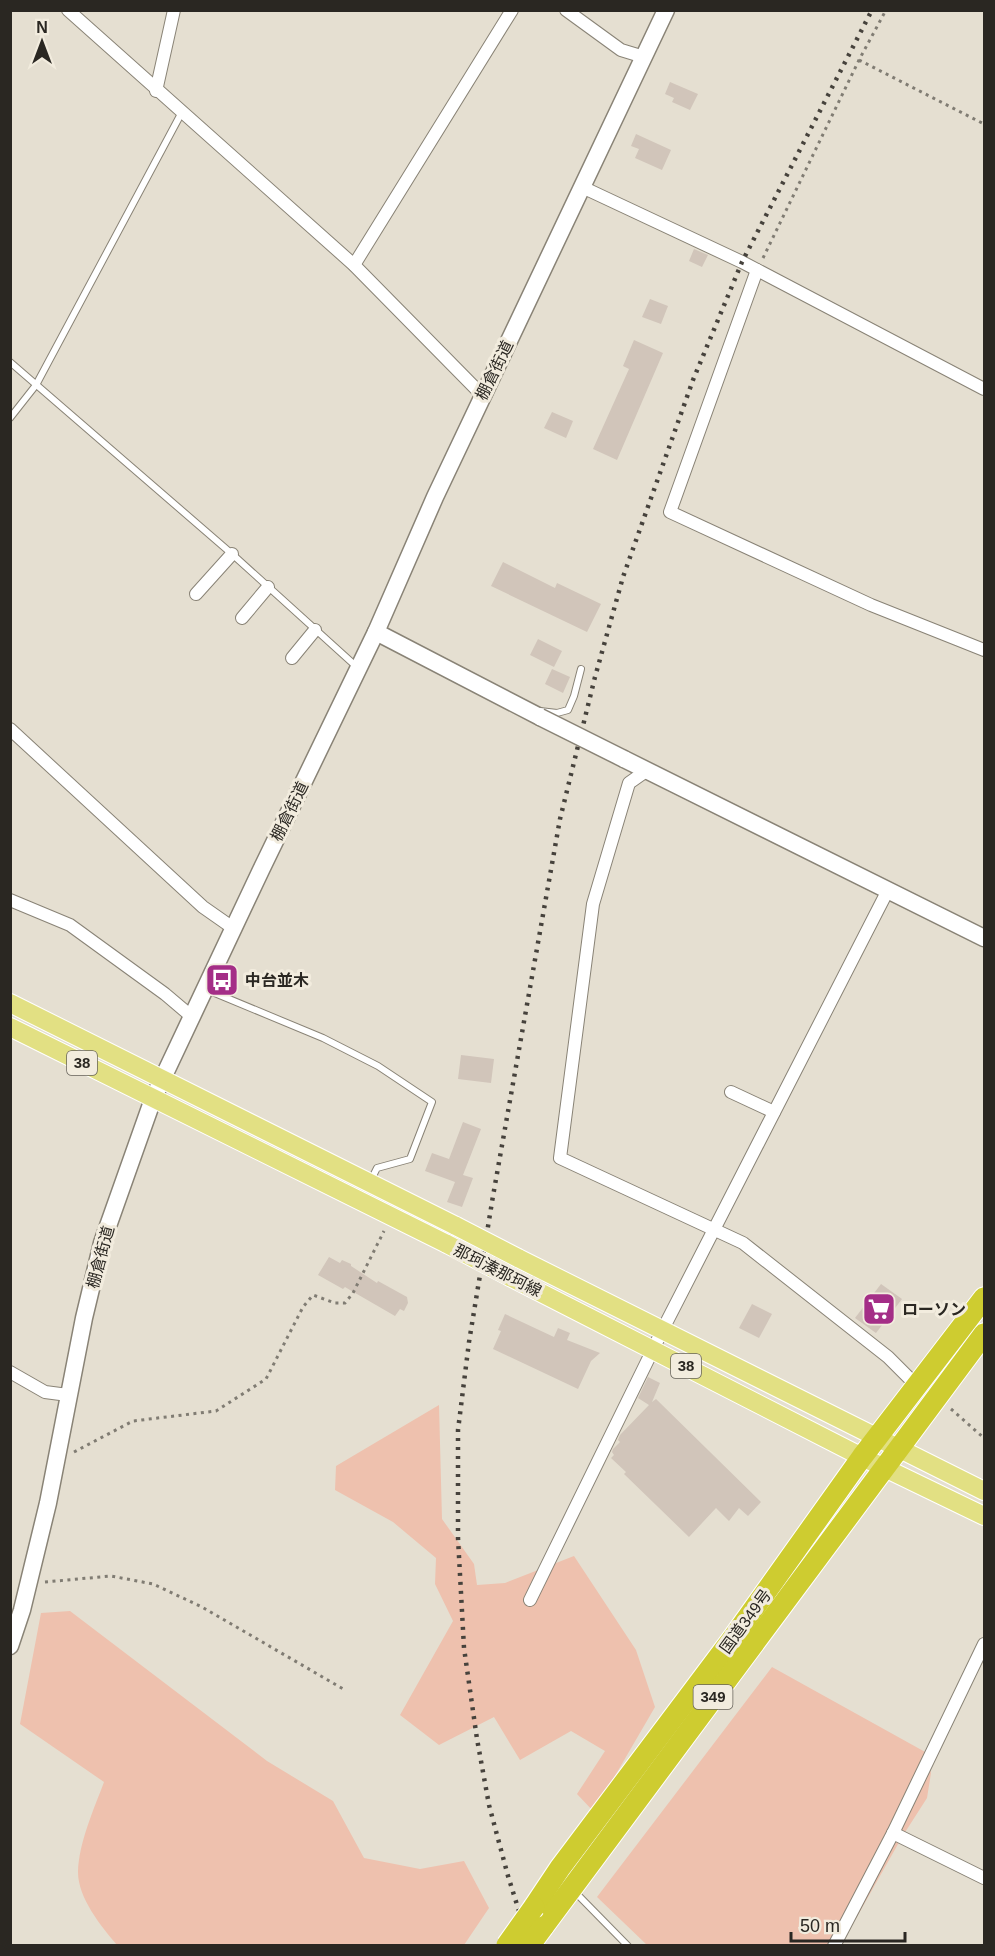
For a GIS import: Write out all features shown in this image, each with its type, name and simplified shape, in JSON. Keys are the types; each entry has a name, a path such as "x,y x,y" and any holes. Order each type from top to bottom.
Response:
{"highway":[{"name":"国道349号","path":"529,1946 543,1927 566,1877 733,1638 876,1437 984,1298"},
{"name":"国道349号","path":"507,1945 534,1907 566,1877 900,1449 984,1334"}],"main road":[{"name":"那珂湊那珂線","path":"10,1003 984,1491"},
{"name":"那珂湊那珂線","path":"10,1027 447,1244 862,1457 984,1516"}],"street":[{"path":"68,10 156,91 354,265 482,395"},
{"path":"156,91 174,10"},
{"path":"354,265 512,10"},
{"path":"566,10 621,50 644,57"},
{"name":"棚倉街道","path":"10,1646 29,1583 102,1243 153,1099 376,632 482,395 666,10"},
{"path":"582,187 757,270 984,389"},
{"path":"757,270 670,512 871,605 984,650"},
{"path":"196,594 232,554"},
{"path":"242,618 268,587"},
{"path":"292,658 315,630"},
{"path":"376,632 646,771 984,938"},
{"path":"10,729 203,907 233,928"},
{"path":"646,771 629,783 593,904 560,1158 743,1243 888,1357 917,1386"},
{"path":"530,1600 662,1331 888,890"},
{"path":"10,900 70,925 165,994 191,1016"},
{"path":"732,1092 774,1112"},
{"path":"10,1372 45,1392 68,1395"},
{"path":"834,1946 893,1833 984,1644"},
{"path":"893,1833 984,1878"}],"lane":[{"path":"10,418 36,385 182,112"},
{"path":"10,362 232,554 359,668"},
{"path":"533,714 568,710 581,669"},
{"path":"204,989 324,1038 378,1066 432,1102 410,1159 377,1168 369,1183"},
{"path":"566,1877 574,1891 628,1946"}],"path":[{"path":"757,270 859,60 886,10"},
{"path":"859,60 984,124"},
{"path":"57,1454 77,1451 133,1421 216,1411 266,1379 303,1307 313,1295 335,1303 345,1303 353,1293 383,1234"},
{"path":"938,1398 984,1438"},
{"path":"29,1583 111,1576 153,1584 202,1607 345,1689"}],"shaded area":[{"path":"439,1405 442,1519 474,1564 477,1585 505,1583 574,1556 636,1650 655,1707 594,1812 577,1794 605,1751 571,1731 520,1760 494,1717 439,1745 400,1715 453,1621 435,1584 436,1558 393,1522 335,1490 336,1466"},
{"path":"70,1611 267,1761 333,1801 364,1858 420,1869 464,1861 489,1908 464,1945 117,1945 86,1902 78,1872 84,1837 104,1782 20,1724 41,1613"},
{"path":"772,1667 927,1753 931,1773 927,1798 902,1837 841,1945 647,1945 597,1897"}],"building":[{"path":"670,82 698,94 690,110 672,102 674,98 665,94"},
{"path":"636,134 671,150 662,170 635,158 639,149 631,146"},
{"path":"694,249 708,255 702,267 689,261"},
{"path":"650,299 668,306 661,324 642,317"},
{"path":"634,340 663,353 617,460 593,449 629,369 623,366"},
{"path":"552,412 573,421 566,438 544,428"},
{"path":"503,562 555,588 557,583 601,604 587,632 491,586"},
{"path":"538,639 562,651 554,667 530,655"},
{"path":"552,669 570,677 563,693 545,684"},
{"path":"461,1055 494,1059 491,1083 458,1079"},
{"path":"463,1122 481,1129 463,1175 473,1178 462,1207 447,1202 455,1182 425,1171 432,1153 449,1159"},
{"path":"329,1257 340,1263 342,1260 351,1264 377,1283 378,1281 407,1297 408,1303 404,1311 400,1309 395,1316 345,1287 343,1289 318,1275"},
{"name":"ローソン","path":"881,1284 902,1299 876,1333 855,1318"},
{"path":"752,1304 772,1314 759,1338 739,1328"},
{"path":"505,1314 554,1337 558,1328 570,1333 567,1340 600,1353 591,1361 578,1389 493,1349"},
{"path":"648,1377 660,1383 652,1402 656,1399 761,1502 748,1516 739,1508 729,1521 716,1508 689,1537 624,1474 626,1472 611,1458 614,1455 613,1449 620,1442 618,1440 620,1435 649,1405 638,1398"}],"railway":[{"path":"530,1946 489,1805 477,1739 464,1648 458,1538 458,1430 469,1342 493,1196 560,819 595,677 623,577 693,380 742,262 872,10"}],"place":[{"name":"中台並木","path":"222,980"},
{"name":"ローソン","path":"879,1309"}]}
